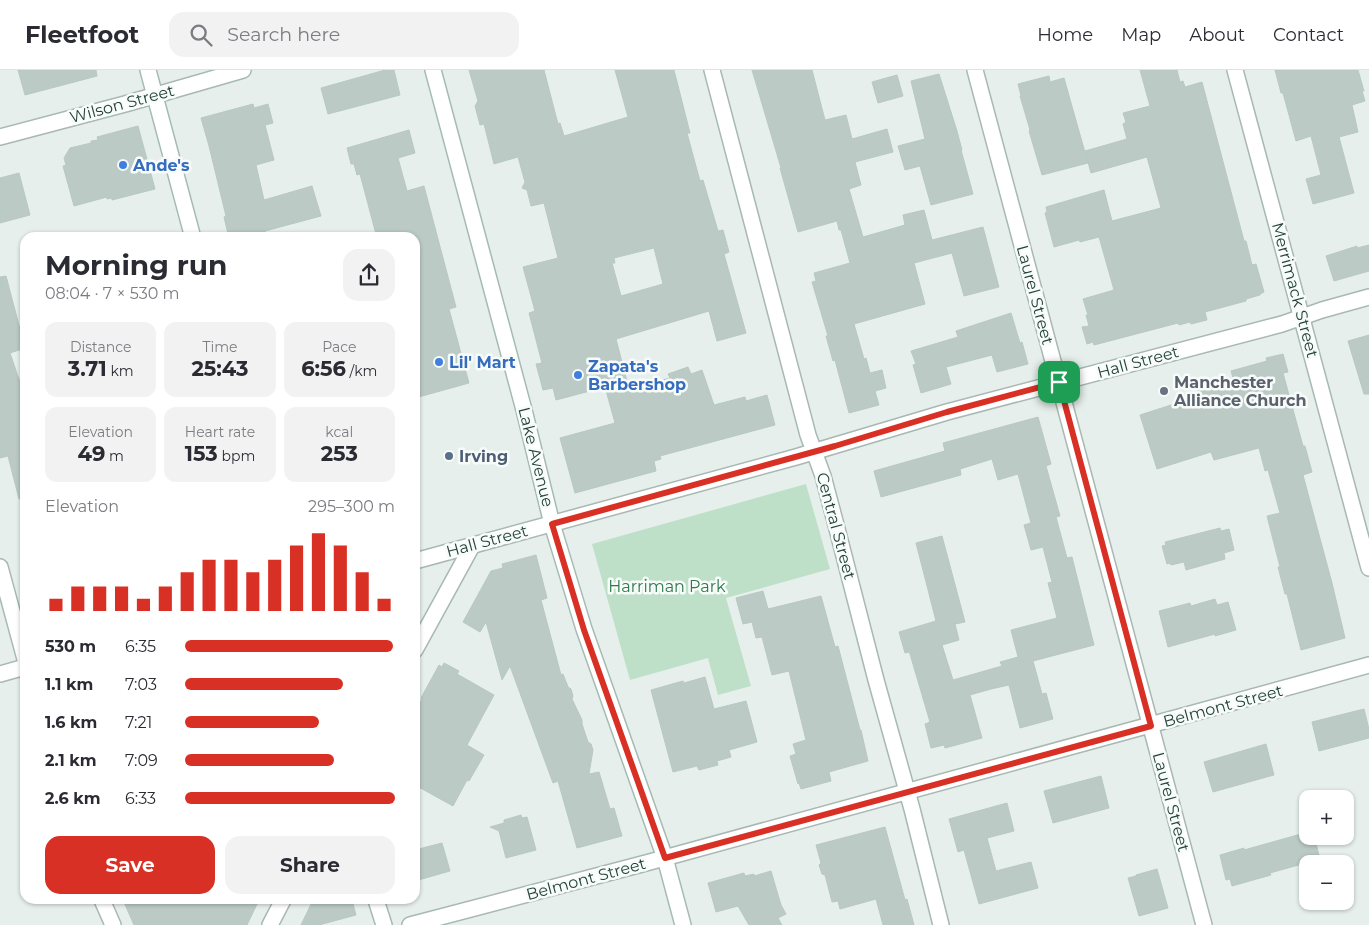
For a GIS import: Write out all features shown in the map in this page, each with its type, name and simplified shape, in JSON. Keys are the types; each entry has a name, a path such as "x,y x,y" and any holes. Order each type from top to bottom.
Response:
{"street":[{"path":"148,70 191,232"},
{"name":"Wilson Street","path":"0,137 243,70"},
{"name":"Lake Avenue","path":"433,70 524,410 552,524 584,630 665,858 683,925"},
{"name":"Central Street","path":"712,70 808,435 835,521 941,925"},
{"name":"Laurel Street","path":"975,70 1204,925"},
{"name":"Merrimack Street","path":"1235,70 1369,568"},
{"name":"Hall Street","path":"420,560 814,452 947,412 1282,324 1369,297"},
{"path":"420,641 472,546"},
{"path":"0,567 20,641"},
{"name":"Belmont Street","path":"410,925 665,858 1369,665"},
{"path":"0,674 20,668"},
{"path":"104,904 114,925"},
{"path":"270,925 281,904"},
{"path":"377,904 384,925"}],"green space":[{"name":"Harriman Park","path":"806,484 830,569 726,598 751,686 718,695 708,658 630,680 592,544"}],"building":[{"path":"18,70 96,70 97,76 25,95"},
{"path":"385,70 394,70 400,95 328,114 321,88"},
{"path":"469,70 544,70 558,124 560,123 564,136 628,117 615,70 674,70 690,133 687,133 700,181 703,180 718,231 723,230 729,252 724,254 746,333 717,341 709,311 616,339 629,389 670,378 668,374 688,367 691,374 702,370 714,405 745,397 746,401 767,395 775,425 660,456 661,459 654,461 656,471 575,493 560,438 615,423 605,387 556,400 553,388 543,390 536,364 542,363 529,313 535,311 523,267 558,258 544,203 531,206 527,190 522,188 525,182 518,157 494,164 484,124 480,125 475,106 478,101","holes":["654,248 663,284 621,296 612,263 615,263 614,258"]},
{"path":"752,70 812,70 825,120 846,115 852,139 887,129 893,152 855,162 861,185 849,189 863,237 905,225 903,215 924,210 932,240 983,227 999,287 964,296 952,253 914,263 925,304 854,324 870,373 882,370 886,388 875,391 879,405 849,413 812,282 816,281 814,273 850,263 841,230 839,230 837,221 798,232"},
{"path":"1140,70 1177,70 1180,82 1183,81 1185,87 1202,82 1244,241 1246,241 1252,265 1256,264 1264,292 1246,299 1246,301 1205,312 1207,320 1191,324 1190,322 1179,325 1178,323 1094,345 1093,342 1087,344 1082,327 1089,326 1083,299 1114,290 1099,237 1054,247 1045,213 1047,212 1046,207 1104,190 1112,221 1161,208 1147,157 1091,173 1085,151 1127,139 1123,124 1126,122 1123,113 1150,106"},
{"path":"1275,70 1358,70 1365,101 1352,105 1358,132 1339,137 1354,193 1313,204 1306,179 1321,175 1311,136 1296,141"},
{"path":"939,74 957,131 973,194 931,205 920,166 905,170 898,146 925,139 911,81"},
{"path":"897,75 903,96 878,103 872,82"},
{"path":"1049,76 1050,82 1064,78 1088,163 1042,175 1018,84"},
{"path":"253,104 254,108 268,104 273,123 265,125 274,160 256,165 264,200 312,186 321,216 265,232 228,232 224,217 226,216 201,118"},
{"name":"Ande's","path":"138,126 155,189 112,200 112,198 107,199 107,197 74,206 63,166 66,165 64,158 70,148 91,143 91,141 98,140 97,137"},
{"path":"409,130 415,153 398,158 407,191 424,186 456,307 449,309 469,383 420,397 420,232 375,232 360,174 357,175 354,164 351,164 347,148"},
{"path":"19,173 30,215 0,223 0,178"},
{"path":"1369,245 1369,271 1334,281 1326,256 1357,246 1357,248"},
{"path":"6,276 20,329 20,350 10,353 20,382 19,499 8,456 0,458 0,277"},
{"path":"1011,313 1028,364 997,372 992,355 946,367 951,384 921,393 913,365 916,364 911,351 958,337 956,331"},
{"path":"1369,335 1369,394 1364,394 1348,341"},
{"path":"1283,354 1288,372 1283,373 1312,472 1303,475 1345,638 1301,650 1278,567 1280,567 1267,516 1280,513 1268,470 1265,471 1259,448 1214,460 1211,452 1157,469 1140,415 1199,396 1197,388 1233,378 1231,371 1267,361 1266,358"},
{"path":"1038,417 1051,464 1046,466 1060,516 1056,517 1067,558 1072,557 1094,645 1033,661 1042,694 1046,693 1053,719 1020,728 1009,685 991,689 970,695 982,738 945,748 944,745 931,748 925,724 930,722 910,654 909,652 905,653 899,632 936,621 916,543 942,536 965,622 955,624 959,640 942,645 953,680 1002,666 1000,662 1018,657 1011,630 1057,618 1048,583 1052,582 1043,547 1031,550 1024,525 1031,523 1018,474 998,480 992,459 960,469 961,475 881,497 874,471 945,451 943,443"},
{"path":"1220,528 1221,531 1229,529 1234,550 1224,553 1225,559 1186,570 1184,562 1167,564 1162,546 1166,545 1165,542"},
{"path":"536,555 547,598 541,600 561,675 563,674 568,687 571,689 572,699 582,720 588,742 593,750 589,774 599,772 610,809 614,808 622,836 577,848 558,781 553,783 510,666 502,680 486,622 480,632 463,622 491,571 503,568 502,564"},
{"path":"763,591 768,609 821,596 835,647 838,646 868,761 829,772 831,781 801,789 798,784 790,756 796,754 793,744 806,740 789,671 772,675 762,637 756,638 752,622 743,624 736,598"},
{"path":"1215,599 1217,605 1228,602 1236,630 1168,647 1159,611 1190,603 1191,606"},
{"path":"444,663 459,671 457,674 494,695 467,745 484,755 469,781 467,780 453,806 420,788 420,703 439,665 442,667"},
{"path":"705,677 714,709 746,701 757,742 729,750 731,757 717,761 718,765 699,770 697,766 673,772 651,690"},
{"path":"1364,709 1369,729 1369,738 1319,751 1312,722"},
{"path":"1266,744 1274,775 1213,792 1204,762"},
{"path":"1101,776 1109,808 1053,823 1044,791"},
{"path":"1007,803 1014,831 987,838 996,871 1031,862 1038,888 979,904 964,850 958,852 949,819"},
{"path":"521,815 522,818 527,817 536,850 506,858 499,831 490,827"},
{"path":"885,827 905,900 907,899 914,925 883,925 876,899 840,909 838,901 832,902 825,875 822,874 819,865 821,863 816,845"},
{"path":"1299,835 1299,845 1316,845 1319,855 1299,855 1299,865 1232,886 1230,879 1226,880 1220,855 1244,848 1244,850"},
{"path":"442,843 450,871 420,880 420,849"},
{"path":"1157,869 1168,908 1139,916 1128,878"},
{"path":"771,871 781,905 786,914 778,918 782,925 749,925 738,906 716,912 708,883 744,873 745,876 754,874 754,876"},
{"path":"125,904 257,904 247,925 134,925"},
{"path":"311,904 353,904 356,915 319,925 301,925"}],"place":[{"name":"Ande's","path":"123,165"},
{"name":"Lil' Mart","path":"439,362"},
{"name":"Zapata's Barbershop","path":"578,375"},
{"name":"Manchester Alliance Church","path":"1164,391"},
{"name":"Irving","path":"449,456"}],"route":[{"path":"1059,382 1151,726 665,858 584,630 552,524 1059,382"}]}
